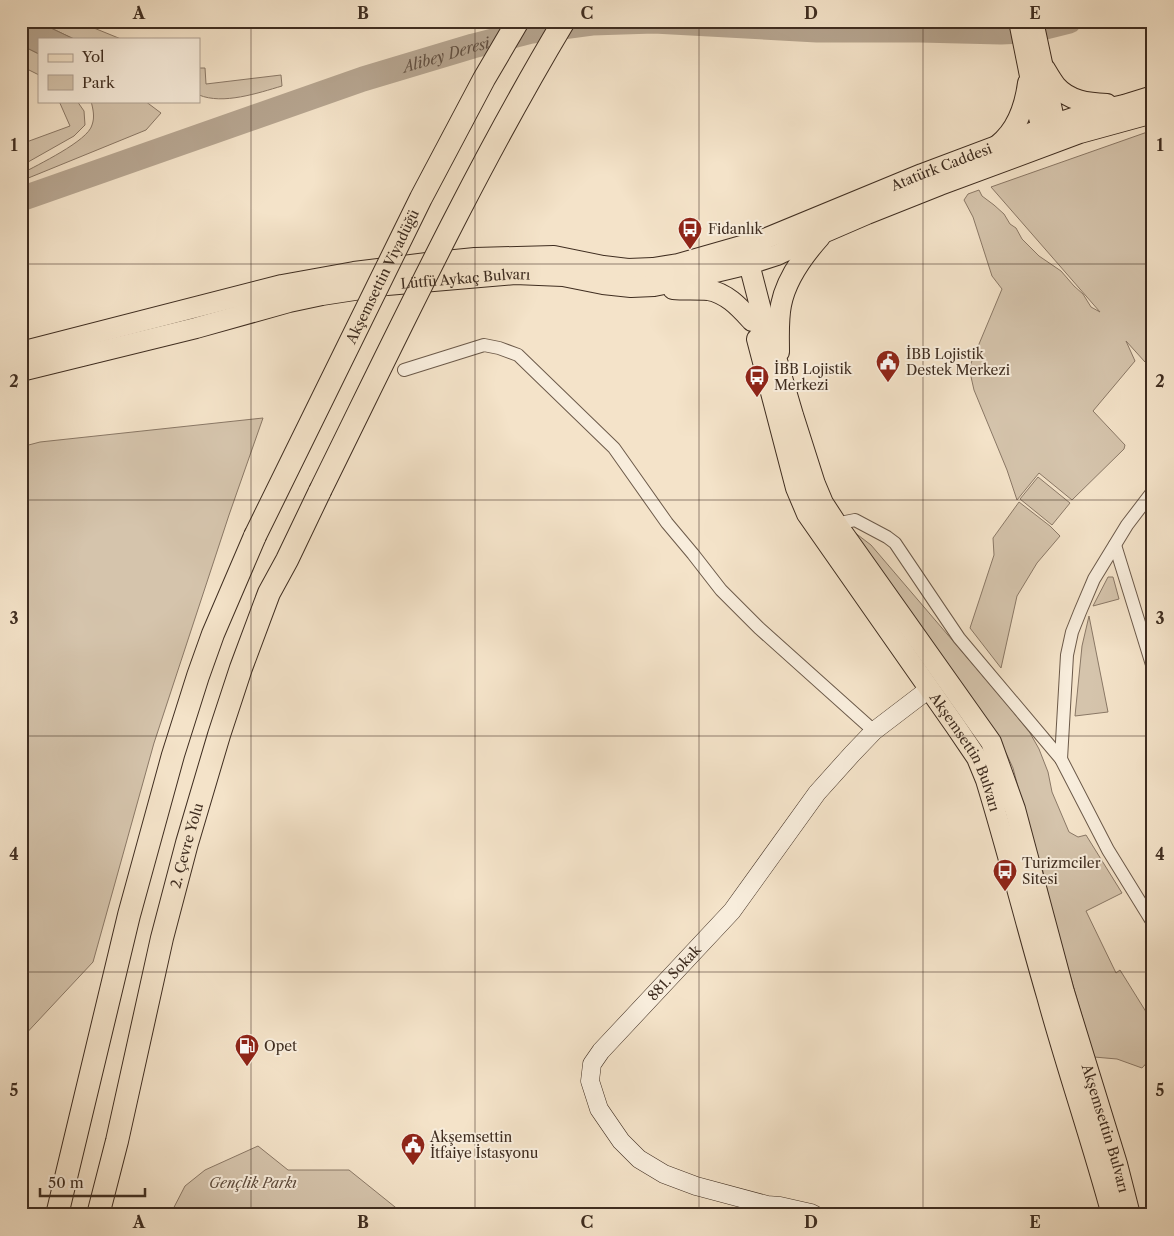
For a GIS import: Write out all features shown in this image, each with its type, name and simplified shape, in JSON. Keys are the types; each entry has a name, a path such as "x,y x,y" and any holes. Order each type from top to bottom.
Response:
{"highway":[{"name":"Akşemsettin Viyadüğü","path":"57,1215 129,915 173,756 213,634 255,536 388,264 484,79 518,21"},
{"name":"2. Çevre Yolu","path":"98,1215 117,1141 162,938 187,843 219,735 241,668 269,593 287,560 451,225 508,118 564,21"}],"main road":[{"path":"1019,21 1037,62 1056,86 1071,98 1089,103 1124,105"},
{"path":"1033,21 1037,62 1052,132"},
{"path":"1000,154 1006,138 1018,119 1037,62"},
{"name":"Atatürk Caddesi","path":"741,256 777,255 823,233 940,185 1000,154 1052,132 1085,114 1153,96"},
{"name":"Atatürk Caddesi","path":"1052,132 1080,133 1153,113"},
{"name":"Atatürk Caddesi","path":"741,256 762,240 922,174 1000,154"},
{"path":"778,364 781,305 784,293 789,280 800,262 823,233"},
{"name":"Lütfü Aykaç Bulvarı","path":"21,352 282,285 354,272 476,258 554,256 628,269 652,268 741,256"},
{"path":"741,256 778,364"},
{"name":"Lütfü Aykaç Bulvarı","path":"21,371 322,295 387,285 515,274 563,276 603,284 631,287 654,286 741,256"},
{"name":"Akşemsettin Bulvarı","path":"741,256 741,283 796,488 808,514 830,531 937,682 991,742 1015,809 1064,992 1117,1164 1130,1215"},
{"path":"654,286 680,290 707,290 718,293 734,304 752,321"},
{"name":"Akşemsettin Bulvarı","path":"778,364 815,484 823,503 830,531"},
{"name":"Akşemsettin Bulvarı","path":"937,682 956,727 977,758 986,780 1047,996 1098,1162 1112,1215"}],"street":[{"path":"404,370 484,345 518,355 614,448 668,523 721,590 759,628 874,731"},
{"path":"1061,758 1067,655 1072,632 1094,579 1127,525 1153,491"},
{"path":"830,531 846,522 856,520 895,543 959,638 1061,758 1108,850 1153,923"},
{"path":"1115,545 1153,668"},
{"name":"881. Sokak","path":"815,1215 811,1212 778,1210 696,1186 664,1174 639,1159 621,1140 598,1109 590,1081 592,1064 601,1051 732,911 817,792 874,731 937,682"}],"green space":[{"path":"36,21 72,21 119,38 72,38"},
{"path":"21,45 38,54 38,74 21,66"},
{"path":"200,68 205,68 206,84 281,75 282,86 240,97 208,98 200,95"},
{"path":"59,102 78,102 84,111 85,125 74,136 21,166 21,144 70,126"},
{"path":"91,102 146,102 161,113 146,130 21,181 21,174 61,152 81,138 92,125 93,110"},
{"path":"1153,130 1153,357 1145,362 1126,341 1135,361 1093,411 1125,445 1124,449 1072,500 1039,473 1017,500 1007,470 974,390 969,368 1002,289 992,276 973,217 964,200 968,194 979,190 982,196 1004,214 1010,224 1016,228 1022,239 1039,256 1061,271 1083,294 1091,307 1100,312 991,187"},
{"path":"263,418 154,743 93,962 21,1039 21,447 40,442"},
{"path":"1038,477 1070,503 1052,525 1020,499"},
{"path":"1019,502 1060,536 1037,563 1017,596 1001,668 970,628 994,555 993,538"},
{"path":"854,532 871,545 1030,733 1039,749 1048,772 1052,792 1069,832 1078,837 1086,835 1122,893 1086,911 1116,973 1120,970 1153,1023 1153,1056 1142,1068 1117,1059 1094,1057 1055,924 1042,867 1031,836 1013,768 996,735"},
{"path":"1108,577 1113,577 1119,599 1093,606"},
{"path":"1089,616 1108,712 1075,716 1082,646"},
{"name":"Gençlik Parkı","path":"258,1146 288,1170 349,1170 400,1211 413,1215 170,1215 185,1186 205,1170"}],"shaded area":[{"path":"21,21 36,21 72,38 38,38 38,54 21,45"}],"waterway":[{"name":"Alibey Deresi","path":"21,199 363,79 473,46 532,31 592,23 654,21 817,30 1001,32 1023,31 1069,21"}],"place":[{"name":"Fidanlık","path":"690,250"},
{"name":"İBB Lojistik Destek Merkezi","path":"888,383"},
{"name":"İBB Lojistik Merkezi","path":"757,398"},
{"name":"Turizmciler Sitesi","path":"1005,892"},
{"name":"Opet","path":"247,1067"},
{"name":"Akşemsettin İtfaiye İstasyonu","path":"413,1166"}]}
